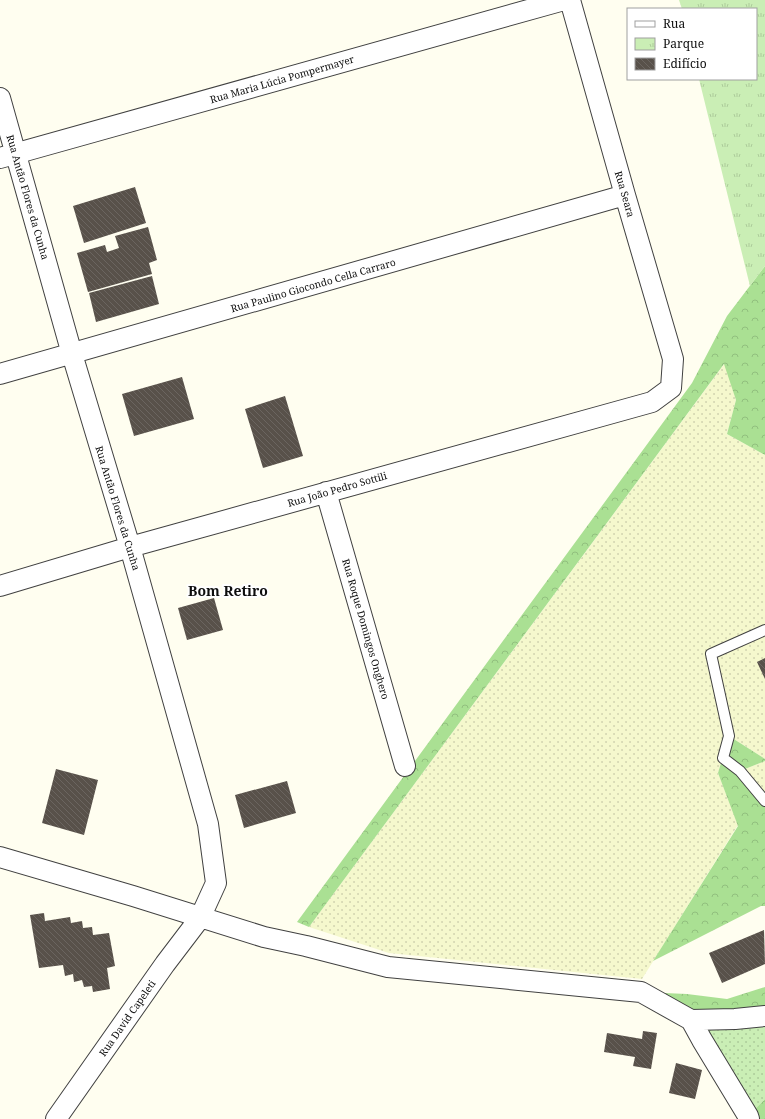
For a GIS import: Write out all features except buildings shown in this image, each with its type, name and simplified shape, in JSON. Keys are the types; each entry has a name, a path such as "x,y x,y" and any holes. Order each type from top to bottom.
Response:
{"street":[{"name":"Rua Maria Lúcia Pompermayer","path":"8,156 564,0"},
{"name":"Rua Seara","path":"570,0 673,359 671,388"},
{"name":"Rua Antão Flores da Cunha","path":"0,98 8,156 72,354 130,547 208,824 216,883 200,918"},
{"name":"Rua Paulino Giocondo Cella Carraro","path":"0,374 625,195"},
{"name":"Rua João Pedro Sottili","path":"0,586 130,547 652,402 671,388"},
{"name":"Rua Roque Domingos Onghero","path":"326,492 405,766"},
{"path":"0,857 133,896 264,937 388,967 641,992 691,1020 735,1019 765,1016"},
{"name":"Rua David Capeleti","path":"56,1119 165,964 200,918"},
{"path":"691,1020 749,1119"}],"lane":[{"path":"765,630 712,654 729,736 722,758 740,771 765,802"}],"green space":[{"path":"679,0 765,0 765,266 750,286 699,80 757,80 757,8 682,8"},
{"path":"765,266 765,455 727,434 736,400 724,364 309,927 297,922 692,383 727,316"},
{"path":"725,363 736,400 727,434 765,455 765,759 729,736 718,773 738,825 642,979 389,953 309,927"},
{"path":"729,736 765,759 765,761 740,771 765,801 765,906 761,906 653,961 738,826 718,773"},
{"path":"765,761 765,801 740,771"},
{"path":"765,987 765,1016 691,1020 641,992 687,994 727,999"},
{"path":"765,1016 765,1099 748,1116 691,1020"},
{"path":"765,1099 765,1119 749,1119 748,1116"}],"district":[{"name":"Bom Retiro","path":"228,591"}]}
